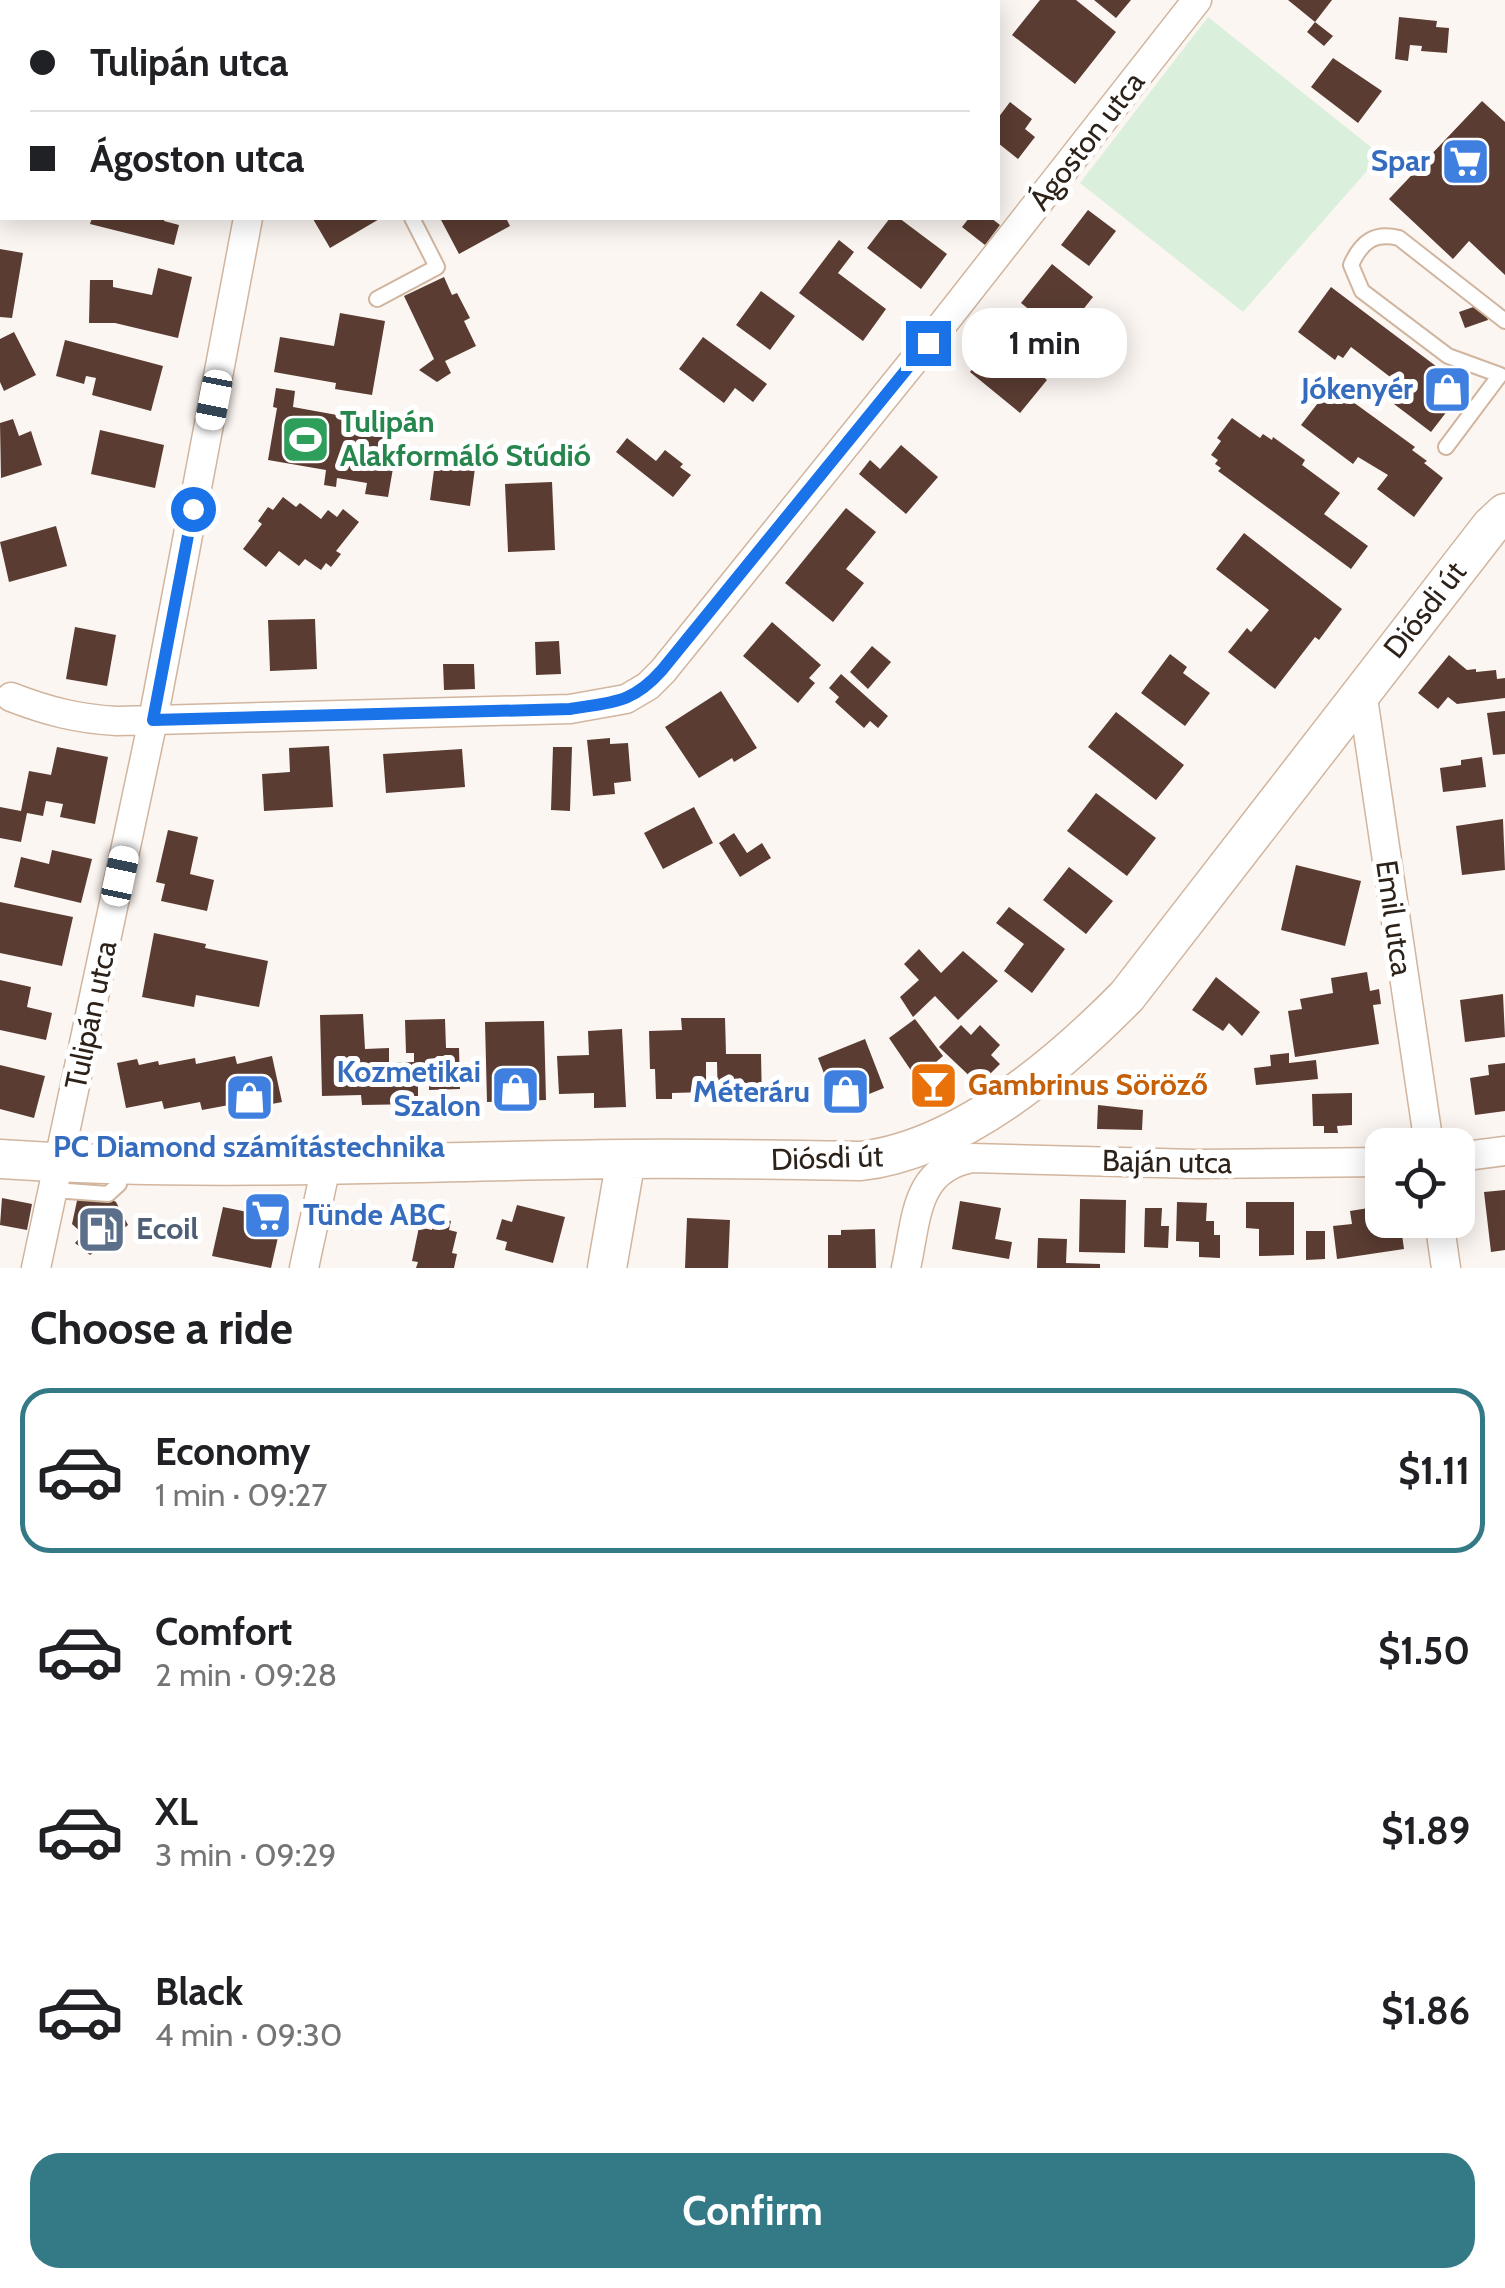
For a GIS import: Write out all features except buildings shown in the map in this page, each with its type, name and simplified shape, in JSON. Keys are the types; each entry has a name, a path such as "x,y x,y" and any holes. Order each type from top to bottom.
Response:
{"main road":[{"name":"Diósdi út","path":"0,1160 57,1177 123,1166 626,1159 861,1161 894,1157 935,1140 1016,1092 1094,1030 1127,996 1500,512"},
{"path":"606,1268 626,1159"}],"street":[{"name":"Ágoston utca","path":"4,693 50,713 82,719 153,720 570,709 638,694 662,670 928,343 1197,0"},
{"name":"Tulipán utca","path":"36,1268 153,720 248,220"},
{"name":"Emil utca","path":"1362,690 1426,1128"},
{"path":"1475,1155 1505,1151"},
{"name":"Baján utca","path":"906,1268 920,1202 930,1179 951,1162 972,1158 1197,1164 1365,1162"},
{"path":"304,1268 326,1166"},
{"path":"1442,1238 1446,1268"}],"lane":[{"path":"378,300 437,268 413,220"},
{"path":"1446,447 1503,374 1448,356 1362,291 1351,265 1359,247 1371,238 1400,238 1505,322"}],"green space":[{"path":"1208,17 1381,155 1243,312 1080,183"}],"place":[{"name":"Spar","path":"1465,161"},
{"name":"Jókenyér","path":"1448,389"},
{"name":"Tulipán Alakformáló Stúdió","path":"305,439"},
{"name":"Gambrinus Söröző","path":"933,1085"},
{"name":"Kozmetikai Szalon","path":"516,1089"},
{"name":"Méteráru","path":"845,1092"},
{"name":"PC Diamond számítástechnika","path":"249,1098"},
{"name":"Tünde ABC","path":"268,1215"},
{"name":"Ecoil","path":"101,1229"}],"route":[{"path":"193,509 153,720 570,709 626,699 648,686 662,670 928,343"}]}
